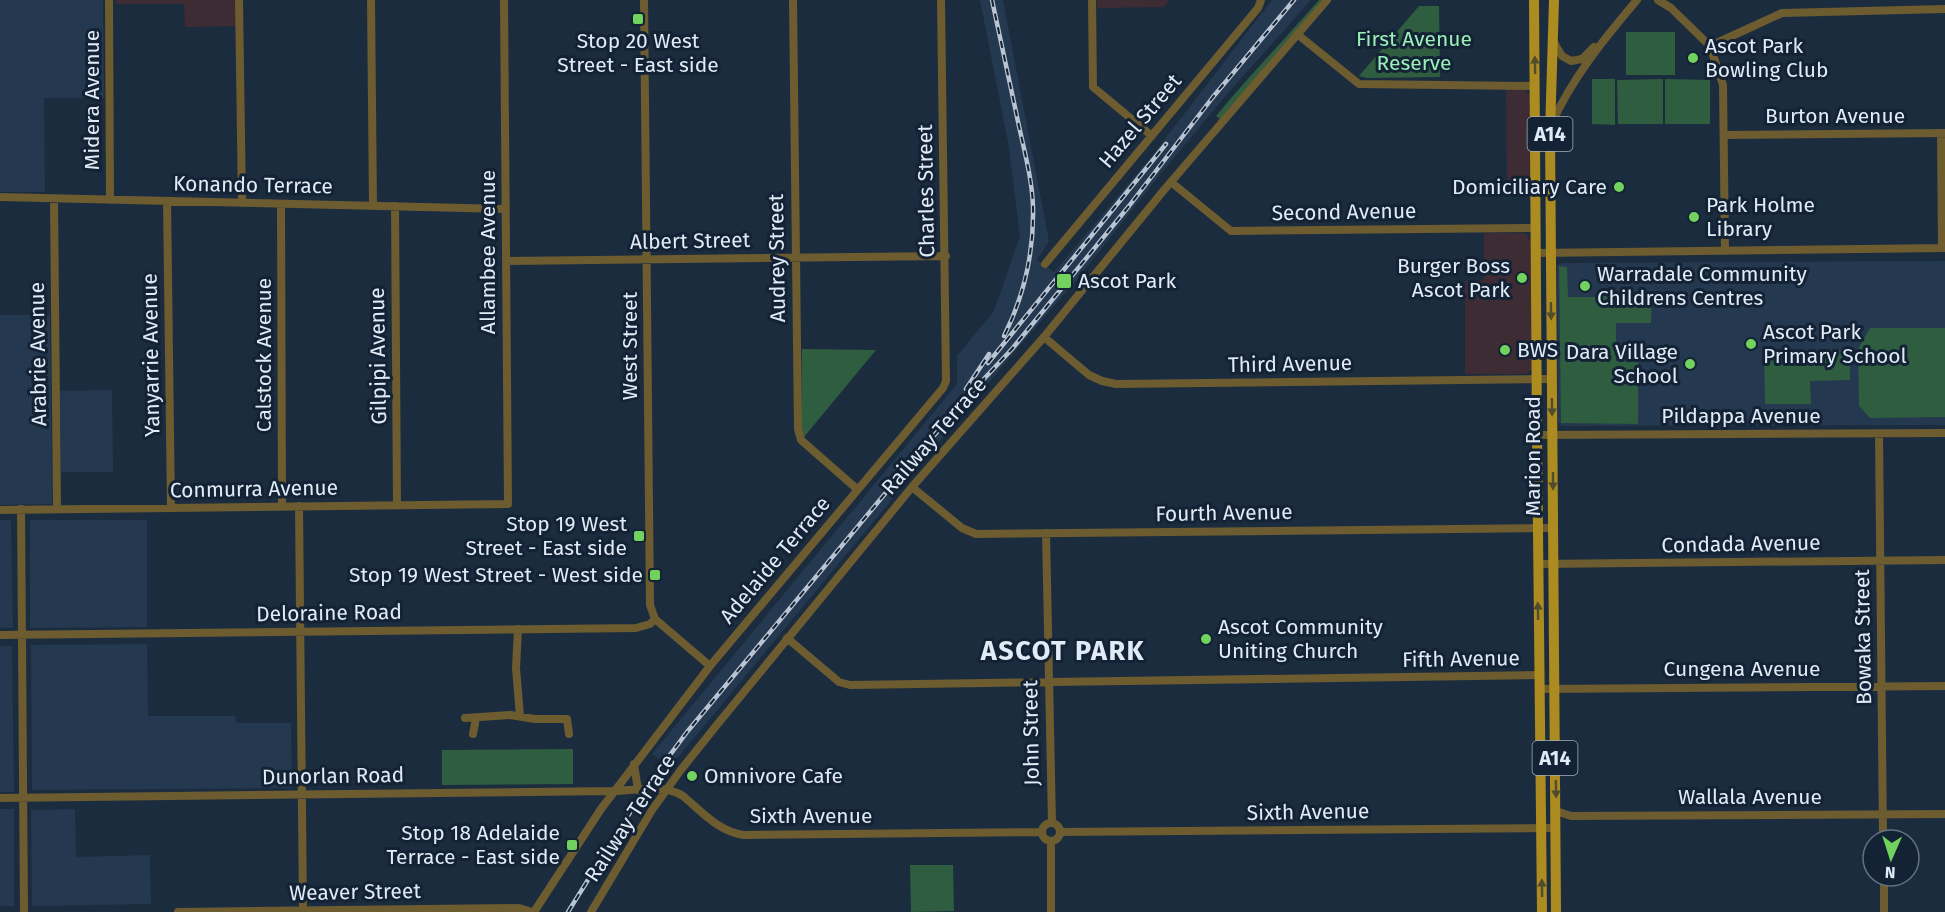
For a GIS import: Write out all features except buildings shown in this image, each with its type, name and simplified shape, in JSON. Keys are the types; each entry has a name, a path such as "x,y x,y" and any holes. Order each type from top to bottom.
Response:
{"main road":[{"name":"Marion Road","path":"1534,0 1542,912"},
{"name":"Marion Road","path":"1554,0 1550,128 1556,912"}],"street":[{"name":"Midera Avenue","path":"109,0 110,200"},
{"path":"239,0 242,203"},
{"path":"371,0 373,206"},
{"name":"Allambee Avenue","path":"504,0 508,504"},
{"name":"West Street","path":"644,0 650,595 652,612 656,619"},
{"name":"Audrey Street","path":"793,0 798,429 801,440 857,489"},
{"name":"Charles Street","path":"941,0 946,381"},
{"path":"1092,0 1093,87 1152,135"},
{"name":"Hazel Street","path":"1045,264 1258,8 1261,0"},
{"name":"Railway Terrace","path":"591,912 667,789 787,639 912,487 1044,337 1327,0"},
{"path":"1550,128 1562,100 1606,37 1637,0"},
{"path":"1658,0 1671,8 1710,46 1723,84 1725,251"},
{"path":"1866,0 1866,10"},
{"path":"1710,46 1782,13 1945,9"},
{"path":"1297,34 1359,84 1535,86"},
{"path":"1553,40 1562,56 1571,62 1582,59 1606,37"},
{"path":"1536,253 1944,248 1943,134"},
{"name":"Burton Avenue","path":"1725,135 1943,134"},
{"name":"Second Avenue","path":"1172,182 1232,231 1535,228"},
{"name":"Konando Terrace","path":"0,197 506,209"},
{"name":"Arabrie Avenue","path":"54,199 57,509"},
{"name":"Yanyarrie Avenue","path":"168,201 171,508"},
{"name":"Calstock Avenue","path":"281,204 282,507"},
{"name":"Gilpipi Avenue","path":"394,206 397,505"},
{"name":"Albert Street","path":"507,261 946,256"},
{"name":"Third Avenue","path":"1044,337 1089,375 1116,384 1552,379"},
{"name":"Adelaide Terrace","path":"533,912 601,809 710,666 943,388 946,381"},
{"name":"Pildappa Avenue","path":"1537,435 1945,433"},
{"name":"Bowaka Street","path":"1879,434 1883,828"},
{"name":"Fourth Avenue","path":"912,487 962,528 976,534 1553,528"},
{"name":"Conmurra Avenue","path":"0,510 508,504"},
{"path":"299,506 303,911"},
{"path":"21,509 24,912"},
{"name":"John Street","path":"1046,533 1052,823"},
{"name":"Condada Avenue","path":"1538,564 1945,560"},
{"path":"656,619 710,666"},
{"name":"Deloraine Road","path":"0,635 636,628 650,624 656,619"},
{"path":"518,629 516,673 519,716"},
{"name":"Fifth Avenue","path":"787,639 839,682 850,685 1539,675"},
{"name":"Cungena Avenue","path":"1539,689 1945,686"},
{"path":"465,718 492,715 567,719 569,734"},
{"path":"473,734 476,718"},
{"path":"634,764 638,790"},
{"name":"Dunorlan Road","path":"0,798 667,789"},
{"name":"Sixth Avenue","path":"667,789 683,796 723,830 744,835 1042,832"},
{"name":"Wallala Avenue","path":"1556,811 1571,816 1945,814"},
{"path":"1052,823 1058,826 1060,832 1058,838 1051,841 1045,838 1042,832 1045,826 1052,823"},
{"name":"Sixth Avenue","path":"1060,832 1556,828"},
{"path":"1051,841 1051,912"},
{"path":"1884,888 1884,912"},
{"name":"Weaver Street","path":"178,912 519,908 533,912"}],"shaded area":[{"path":"0,0 103,0 104,98 44,98 45,192 0,192"},
{"path":"116,0 235,0 236,26 185,27 184,4 116,4"},
{"path":"980,0 1003,0 1049,241 1037,260 1054,272 1151,157 1272,0 1311,0 1228,93 1078,278 670,767 652,754 957,384 957,356 994,311 1020,236 1008,142"},
{"path":"1097,0 1170,0 1164,7 1097,8"},
{"path":"1506,89 1524,89 1530,95 1530,183 1507,183"},
{"path":"1484,233 1525,233 1531,242 1532,369 1526,374 1465,374 1465,281 1484,280"},
{"name":"Ascot Park Primary School","path":"1945,261 1945,425 1562,426 1558,422 1557,265 1563,263"},
{"path":"0,315 50,315 52,504 0,505"},
{"path":"112,390 113,472 61,472 60,391"},
{"path":"0,520 11,520 13,628 0,628"},
{"path":"30,520 147,520 147,627 30,628"},
{"path":"147,644 148,716 235,716 236,723 291,723 292,788 32,790 31,645"},
{"path":"0,646 12,646 14,792 0,792"},
{"path":"0,809 14,809 14,906 0,906"},
{"path":"75,809 76,857 150,855 151,904 32,906 31,810"}],"green space":[{"path":"1319,0 1322,0 1220,119 1216,116 1241,86"},
{"name":"First Avenue Reserve","path":"1419,6 1439,6 1440,77 1367,78 1359,76"},
{"path":"1626,32 1675,32 1675,75 1626,75"},
{"path":"1592,79 1615,79 1615,125 1592,124"},
{"path":"1663,79 1663,124 1618,124 1617,80"},
{"path":"1665,79 1710,80 1710,124 1665,124"},
{"path":"1559,266 1567,267 1568,297 1602,297 1602,293 1652,293 1651,323 1616,323 1616,361 1638,362 1638,424 1561,423"},
{"path":"1870,328 1945,328 1945,417 1870,418 1859,406 1858,349"},
{"path":"802,349 876,350 804,437 801,430"},
{"path":"1764,350 1850,350 1850,380 1810,381 1811,404 1765,404"},
{"path":"573,749 573,784 442,785 442,750"},
{"path":"910,865 953,865 954,911 911,912"}],"railway":[{"path":"992,0 1029,171 1033,207 1030,257 1017,305 1004,336"},
{"path":"568,912 644,790 687,732 913,460 1012,349 1129,206 1213,97 1294,0"},
{"path":"988,363 1166,144"},
{"path":"966,389 989,354"}],"place":[{"name":"Stop 20 West Street - East side","path":"638,19"},
{"name":"Ascot Park Bowling Club","path":"1693,58"},
{"name":"Domiciliary Care","path":"1619,187"},
{"name":"Park Holme Library","path":"1694,217"},
{"name":"Burger Boss Ascot Park","path":"1522,278"},
{"name":"Ascot Park","path":"1064,281"},
{"name":"Warradale Community Childrens Centres","path":"1585,286"},
{"name":"Ascot Park Primary School","path":"1751,344"},
{"name":"BWS","path":"1505,350"},
{"name":"Dara Village School","path":"1690,364"},
{"name":"Stop 19 West Street - East side","path":"639,536"},
{"name":"Stop 19 West Street - West side","path":"655,575"},
{"name":"Ascot Community Uniting Church","path":"1206,639"},
{"name":"Omnivore Cafe","path":"692,776"},
{"name":"Stop 18 Adelaide Terrace - East side","path":"572,845"}],"district":[{"name":"ASCOT PARK","path":"1063,651"}]}
